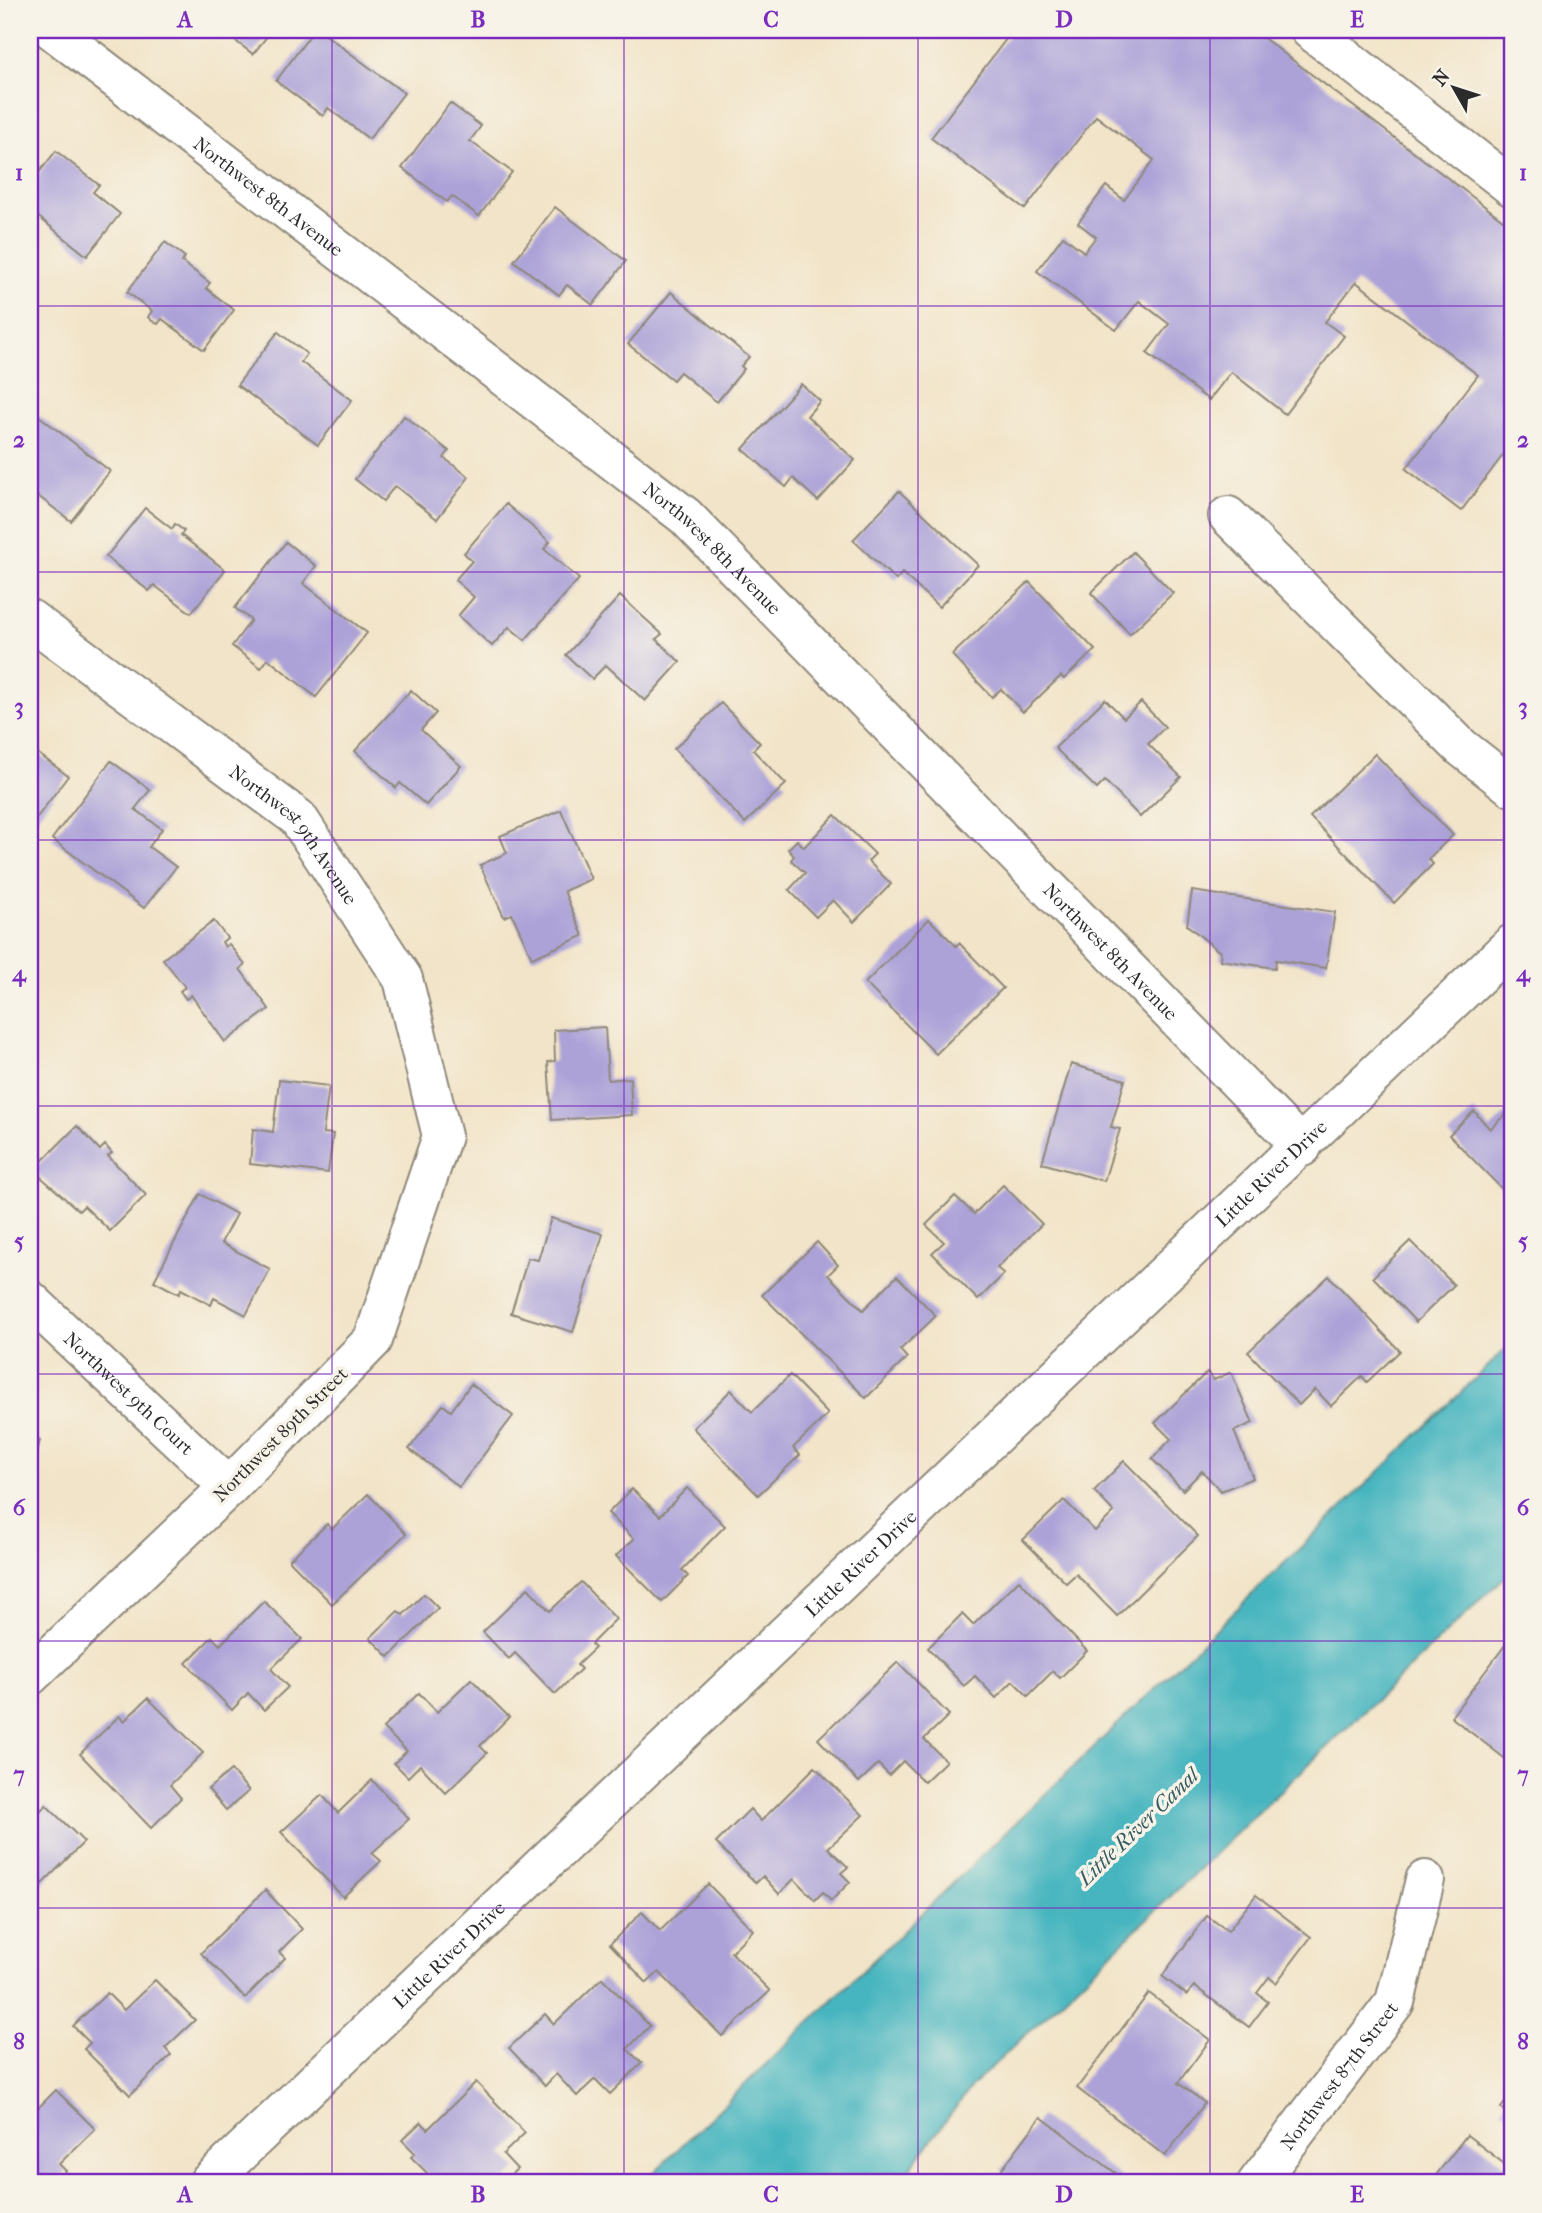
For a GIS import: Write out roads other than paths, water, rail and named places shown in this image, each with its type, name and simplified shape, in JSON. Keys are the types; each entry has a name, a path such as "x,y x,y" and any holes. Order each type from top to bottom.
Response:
{"street":[{"name":"Northwest 8th Avenue","path":"52,30 684,516 1302,1147"},
{"path":"1310,30 1512,187"},
{"path":"1228,516 1461,747 1512,787"},
{"name":"Northwest 9th Avenue","path":"30,619 298,817 403,979 442,1136"},
{"name":"Little River Drive","path":"208,2183 1302,1147 1512,944"},
{"name":"Northwest 89th Street","path":"30,1676 229,1488 373,1340 442,1136"},
{"name":"Northwest 9th Court","path":"30,1300 229,1488"},
{"name":"Northwest 87th Street","path":"1257,2183 1395,2002 1425,1880"}],"water":[{"name":"Little River Canal","path":"1512,1343 1512,1570 972,2086 899,2183 643,2183"}]}
